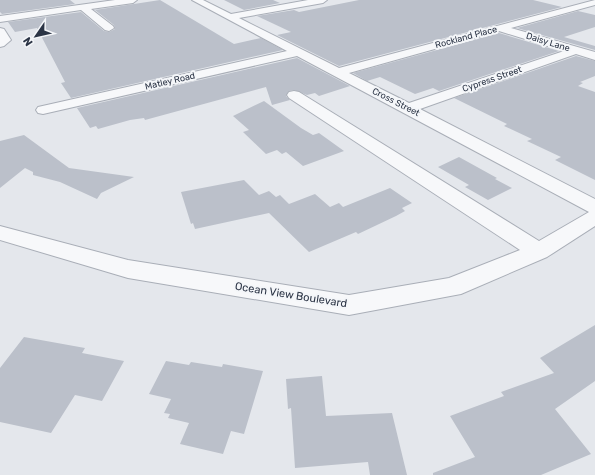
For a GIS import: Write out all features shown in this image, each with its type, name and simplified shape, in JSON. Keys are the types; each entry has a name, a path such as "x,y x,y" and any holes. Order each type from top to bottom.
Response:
{"street":[{"path":"0,19 132,0"},
{"name":"Cross Street","path":"196,0 408,108 595,207"},
{"path":"229,17 324,0"},
{"name":"Rockland Place","path":"337,72 595,2"},
{"path":"83,7 109,28"},
{"name":"Daisy Lane","path":"500,28 595,56"},
{"path":"0,31 6,40 0,44"},
{"name":"Cypress Street","path":"408,108 577,50"},
{"name":"Matley Road","path":"43,110 298,52"},
{"path":"294,95 539,251"},
{"name":"Ocean View Boulevard","path":"0,233 128,269 349,305 452,286 539,251 595,217"}],"building":[{"path":"0,0 70,0 75,4 2,14 0,12"},
{"path":"160,0 234,44 261,38 283,50 71,98 61,83 65,82 37,28 15,32 8,22 81,12 104,31 109,32 115,29 114,25 95,10"},
{"path":"224,0 273,0 280,3 244,10"},
{"path":"359,0 533,0 562,7 339,66 277,35 291,32 257,16 294,10 299,12"},
{"path":"578,11 595,15 595,27 564,37 595,46 595,50 517,28"},
{"path":"499,33 559,51 439,91 433,88 415,94 380,77 367,81 353,73"},
{"path":"576,56 595,61 595,76 580,82 583,83 578,86 595,92 595,180 555,160 561,157 527,141 532,139 504,126 507,124 454,98"},
{"path":"297,58 350,86 319,96 315,93 307,95 294,90 289,91 286,96 290,100 272,105 266,87 145,120 144,118 130,120 98,129 96,126 90,128 77,108"},
{"path":"264,101 301,128 313,135 319,133 344,151 303,166 286,152 282,154 277,150 266,154 243,132 249,130 233,116"},
{"path":"24,135 69,168 134,177 101,193 97,199 60,182 33,175 33,172 25,168 0,188 0,141"},
{"path":"459,157 512,188 488,200 465,187 469,185 438,167"},
{"path":"244,180 259,195 269,191 276,197 280,195 289,204 315,194 330,207 339,203 343,207 390,188 412,203 402,208 405,211 396,216 358,234 356,232 309,252 269,213 195,229 193,223 191,224 181,192"},
{"path":"595,325 595,381 555,409 591,454 541,475 433,475 433,473 475,457 450,416 504,396 501,392 554,373 540,358"},
{"path":"24,337 85,348 82,353 124,361 102,401 75,395 51,433 0,422 0,368"},
{"path":"166,361 189,365 191,362 222,367 223,364 263,371 244,434 231,431 223,454 180,444 189,423 168,418 170,414 164,413 171,399 149,394"},
{"path":"322,376 326,416 392,413 407,475 370,475 368,462 295,468 291,408 288,409 286,379"}]}
